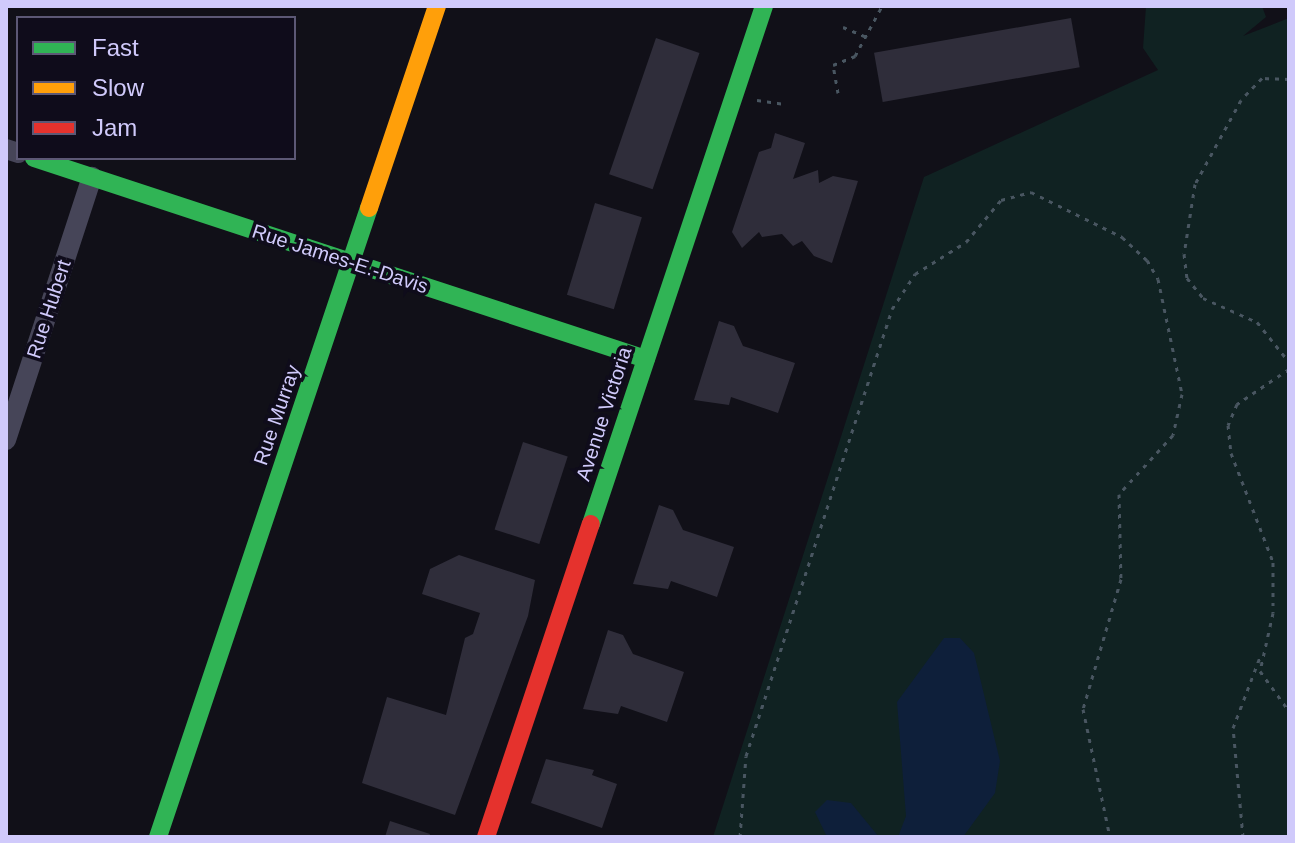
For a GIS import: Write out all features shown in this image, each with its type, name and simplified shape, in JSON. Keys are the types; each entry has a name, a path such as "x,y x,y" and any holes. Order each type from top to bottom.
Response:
{"street":[{"name":"Rue Murray","path":"158,837 437,6"},
{"name":"Avenue Victoria","path":"486,837 764,6"},
{"name":"Rue James-E.-Davis","path":"40,160 646,359"},
{"name":"Rue Hubert","path":"6,440 92,177"}],"path":[{"path":"838,93 833,65 855,56 882,6"},
{"path":"843,27 867,37"},
{"path":"1289,79 1262,78 1241,100 1195,184 1184,254 1187,278 1203,298 1257,322 1289,362"},
{"path":"734,97 785,104"},
{"path":"740,837 746,756 892,309 915,274 966,242 1001,200 1031,192 1122,237 1147,260 1158,279 1182,394 1173,435 1119,494 1121,579 1083,709 1110,837"},
{"path":"1243,837 1233,728 1241,693 1261,654 1273,613 1273,562 1231,453 1228,425 1237,404 1289,369"},
{"path":"1261,654 1266,688 1289,711"}],"shaded area":[{"path":"1146,6 1262,6 1266,17 1243,36 1289,18 1289,837 713,837 924,177 1158,70 1143,48"}],"water":[{"path":"944,638 960,638 974,653 1000,761 995,793 963,837 898,837 906,816 897,702"},
{"path":"827,800 851,803 879,837 827,837 815,812"}],"building":[{"path":"1071,18 1080,67 883,102 874,53"},
{"path":"656,38 699,53 653,189 609,174"},
{"path":"775,133 805,143 793,179 818,170 819,183 833,176 858,181 832,263 814,256 802,241 793,246 782,234 762,237 759,232 742,248 732,232 759,152 771,148"},
{"path":"595,203 642,217 614,309 567,295"},
{"path":"719,321 734,326 743,346 795,363 778,413 731,397 729,405 694,400"},
{"path":"523,442 568,457 539,544 495,529"},
{"path":"659,505 673,510 683,530 734,547 717,597 671,581 668,589 633,584"},
{"path":"459,555 535,580 528,616 455,815 362,783 387,697 446,715 465,638 473,634 480,613 422,594 430,569"},
{"path":"608,630 623,635 633,654 684,672 667,722 621,706 618,714 583,709"},
{"path":"546,759 594,770 592,775 617,784 602,828 531,803"},
{"path":"390,821 430,834 429,837 385,837"}],"traffic: fast":[{"path":"591,524 764,6"},
{"path":"40,160 646,359"},
{"path":"158,837 369,208"}],"traffic: slow":[{"path":"369,208 437,6"}],"traffic: jam":[{"path":"486,837 591,524"}]}
